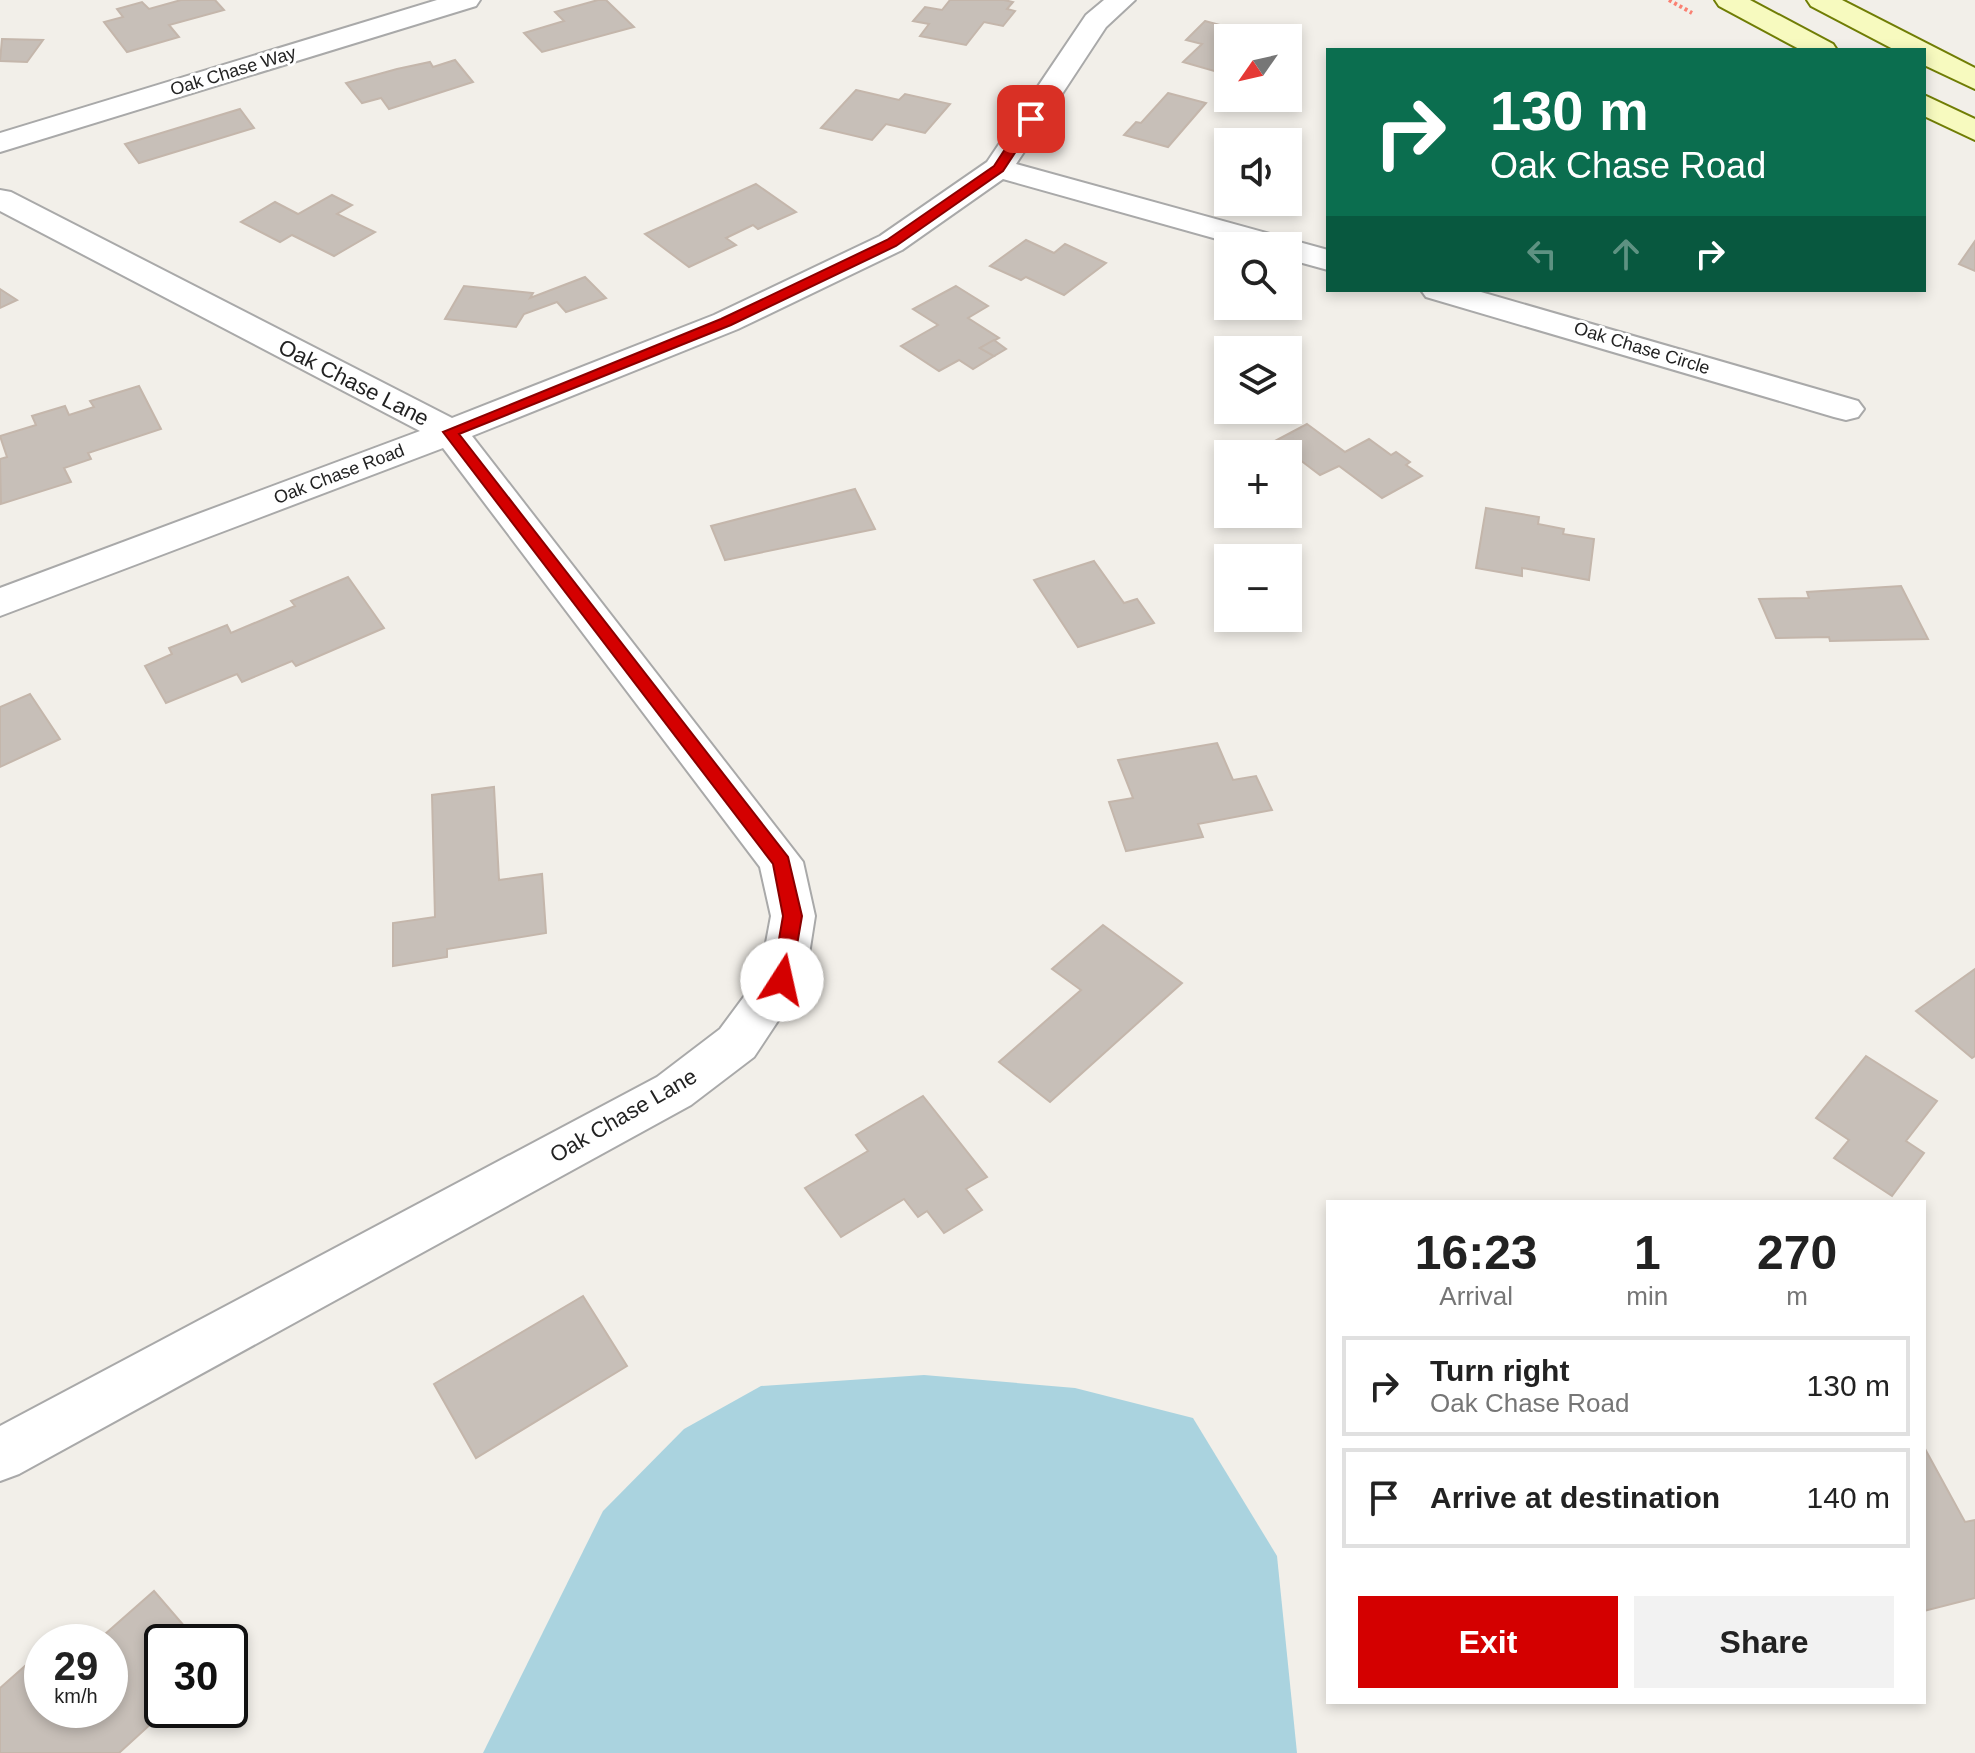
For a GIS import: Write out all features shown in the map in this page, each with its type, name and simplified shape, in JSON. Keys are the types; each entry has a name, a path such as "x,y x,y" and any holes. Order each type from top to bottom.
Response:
{"main road":[{"path":"1729,0 1819,48"},
{"path":"1821,0 1913,48"},
{"path":"1926,54 1975,80"},
{"path":"1926,105 1975,131"}],"street":[{"name":"Oak Chase Way","path":"0,143 466,0"},
{"name":"Oak Chase Road","path":"0,603 450,432 726,322 891,243 998,168 1096,21 1121,0"},
{"path":"998,168 1228,232"},
{"name":"Oak Chase Lane","path":"0,199 450,432 781,862 793,916 782,980 737,1043 674,1091 0,1455"},
{"path":"1302,253 1326,259"},
{"name":"Oak Chase Circle","path":"1445,292 1846,409"}],"water":[{"path":"924,1375 1075,1388 1193,1418 1277,1556 1297,1753 483,1753 603,1511 684,1429 761,1386"}],"building":[{"path":"181,0 215,0 224,10 169,25 179,37 127,52 104,22 123,17 117,9 142,2 149,9"},
{"path":"606,0 634,27 542,52 524,33 564,21 555,12"},
{"path":"950,0 1004,0 1013,2 1007,9 1015,11 1003,26 984,22 966,45 920,36 929,24 913,21 925,7 942,10"},
{"path":"1205,21 1216,24 1214,71 1183,62 1202,44 1186,40"},
{"path":"2,39 43,40 27,62 0,61"},
{"path":"455,60 473,82 389,109 381,98 362,103 346,83 430,62 433,67"},
{"path":"856,90 899,100 905,94 950,104 925,133 886,124 872,140 821,128"},
{"path":"1168,93 1206,103 1168,147 1124,135 1136,122 1141,123"},
{"path":"240,109 254,128 139,163 125,144"},
{"path":"756,184 796,212 758,229 753,225 726,238 736,245 689,267 645,234"},
{"path":"332,195 352,205 337,214 375,232 334,256 292,235 280,242 241,222 275,202 298,214"},
{"path":"1026,240 1054,253 1065,244 1106,263 1064,295 1026,277 1021,280 990,266"},
{"path":"1975,241 1975,271 1959,264"},
{"path":"585,277 606,298 566,312 557,302 524,314 516,327 445,319 464,286 533,293 530,298"},
{"path":"956,286 988,306 968,318 999,338 980,348 994,356 973,369 959,360 939,371 901,346 938,325 913,309"},
{"path":"0,289 17,300 0,308"},
{"path":"994,340 1006,349 994,356 980,348"},
{"path":"139,386 161,429 88,453 91,459 64,468 71,482 1,504 0,459 7,457 0,436 36,425 32,416 65,406 69,415 94,407 90,401"},
{"path":"1307,424 1345,452 1369,439 1391,455 1396,452 1410,462 1406,465 1422,476 1382,498 1339,466 1320,475 1302,461 1302,440 1277,440"},
{"path":"855,489 875,529 725,560 711,526"},
{"path":"1486,508 1539,517 1538,524 1564,529 1563,534 1594,539 1589,580 1522,568 1522,576 1476,568"},
{"path":"1094,561 1124,603 1137,599 1154,623 1078,647 1034,580"},
{"path":"348,577 384,628 296,666 292,661 242,682 237,674 166,703 145,666 172,654 169,648 227,625 231,633 295,606 291,601"},
{"path":"1901,586 1928,639 1830,641 1829,637 1776,638 1759,599 1809,598 1807,592"},
{"path":"30,694 60,739 0,767 0,707"},
{"path":"1217,743 1233,780 1256,776 1272,810 1198,824 1203,837 1126,851 1109,802 1133,798 1118,760"},
{"path":"494,787 499,880 542,874 546,933 447,949 447,957 393,966 393,923 435,917 432,795"},
{"path":"1103,925 1182,983 1050,1102 999,1062 1081,990 1052,969"},
{"path":"1975,969 1975,1056 1972,1058 1916,1011"},
{"path":"1866,1056 1937,1101 1906,1141 1924,1153 1892,1196 1834,1158 1849,1140 1816,1118"},
{"path":"923,1096 987,1177 966,1189 982,1210 944,1233 927,1211 918,1217 904,1199 841,1237 805,1188 868,1151 856,1135"},
{"path":"583,1296 627,1366 476,1458 434,1384"},
{"path":"1926,1451 1965,1522 1975,1520 1975,1598 1926,1610"},
{"path":"154,1591 182,1624 144,1624 146,1728 119,1753 0,1753 0,1688 24,1667 24,1728 128,1728 128,1624 116,1624"}],"route":[{"path":"782,980 793,916 781,862 450,432 726,322 891,243 998,168 1031,119"}]}
